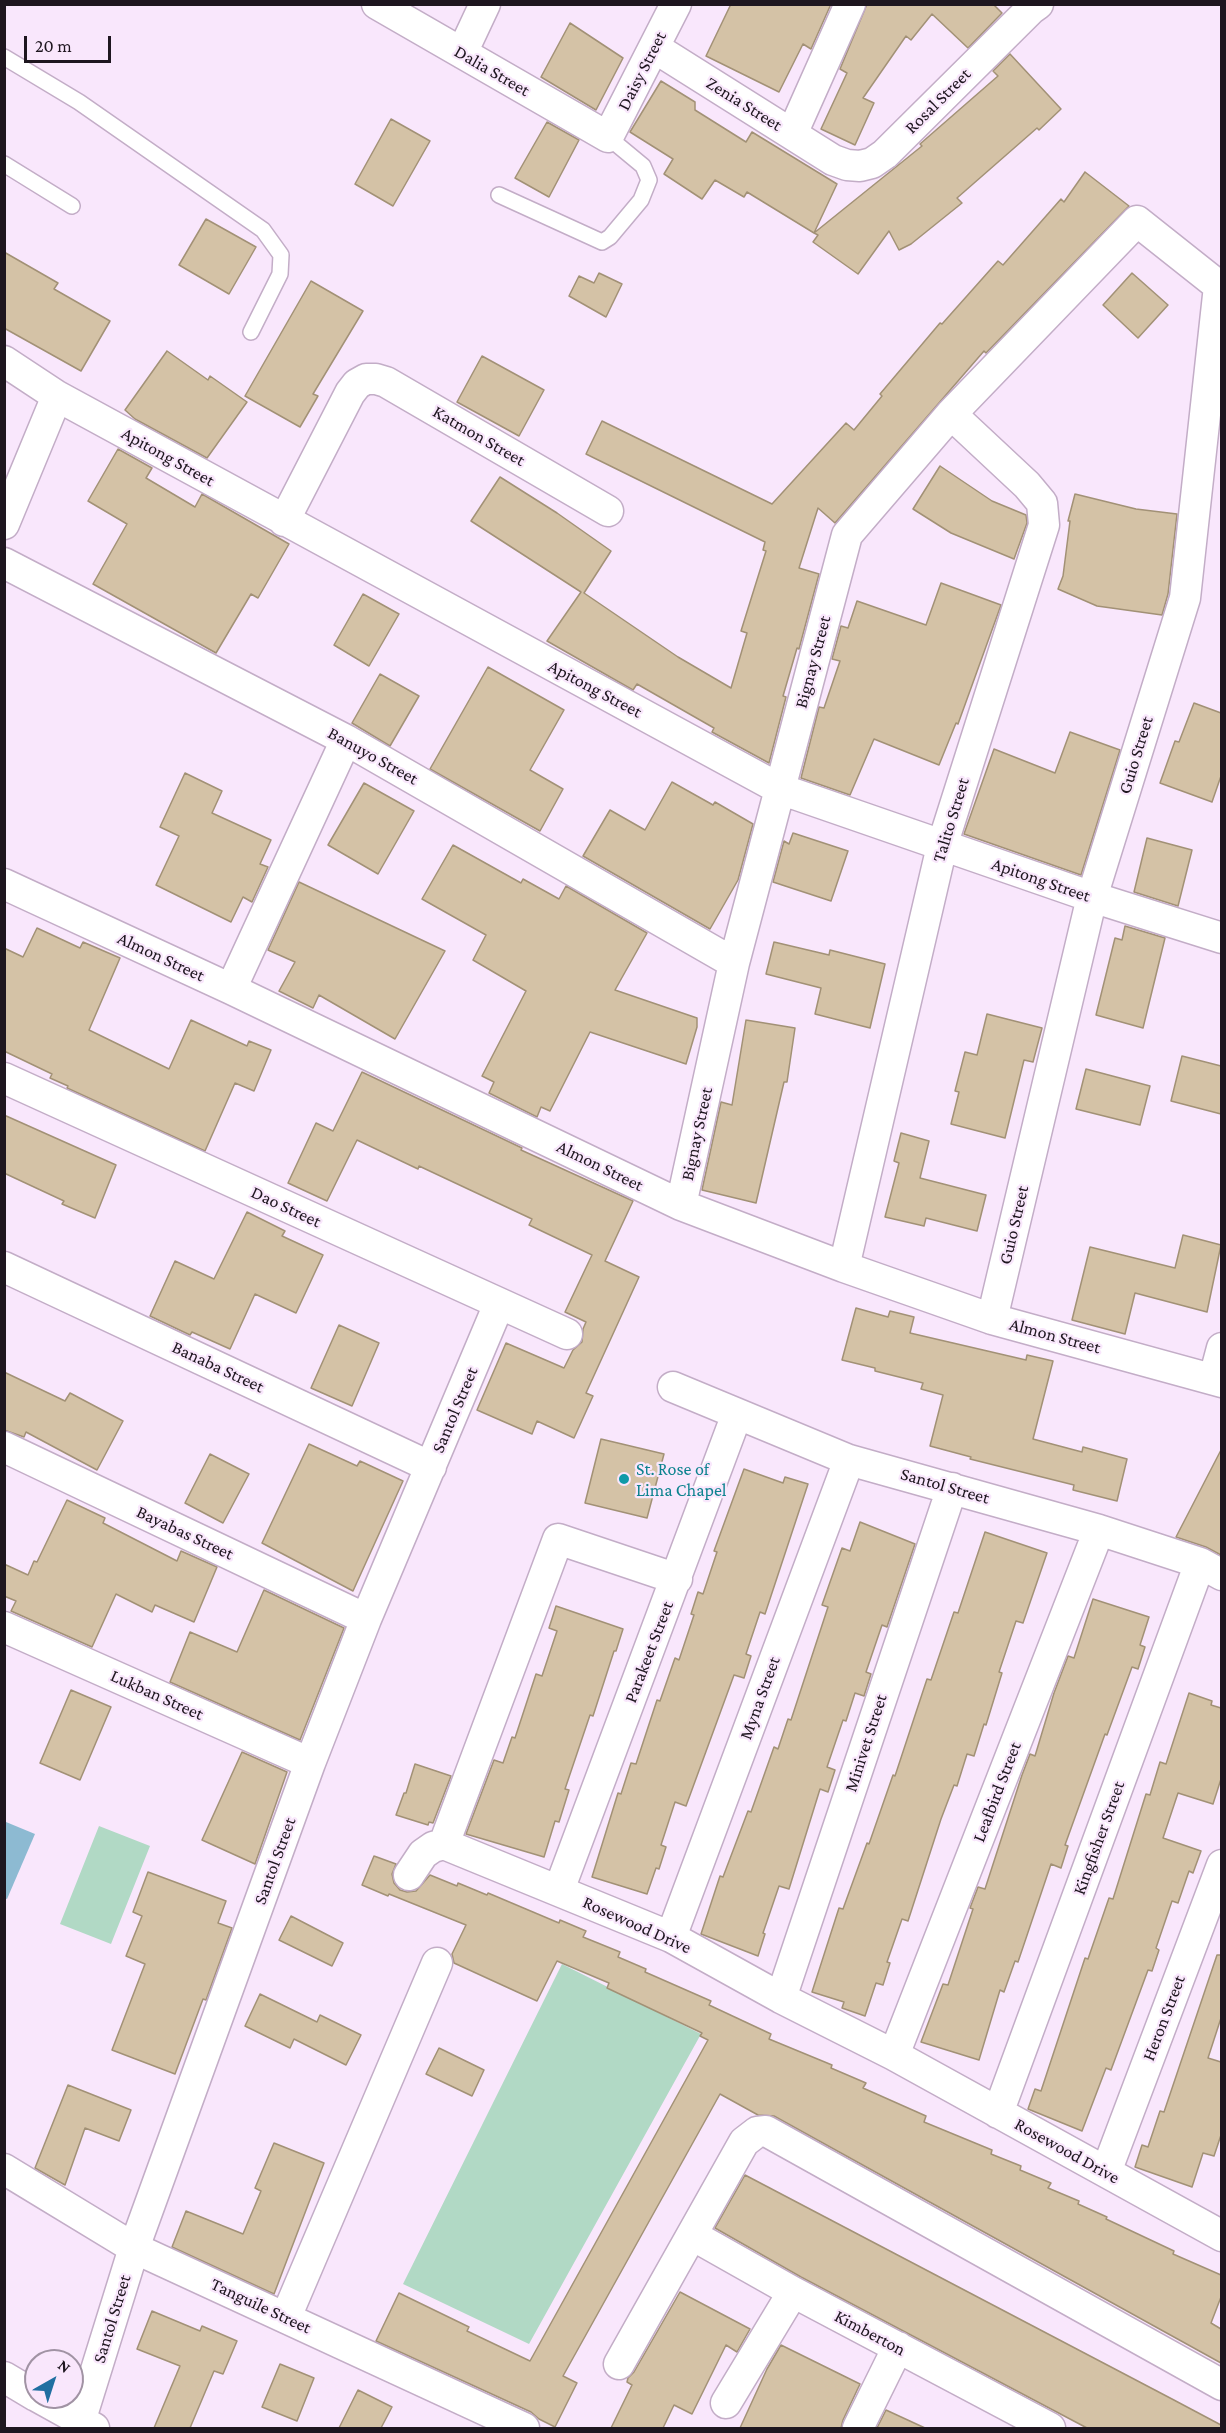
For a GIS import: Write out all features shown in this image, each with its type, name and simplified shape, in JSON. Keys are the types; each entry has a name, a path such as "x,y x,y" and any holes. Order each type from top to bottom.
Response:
{"street":[{"name":"Dalia Street","path":"377,4 608,137"},
{"path":"462,53 486,4"},
{"name":"Daisy Street","path":"608,137 676,4"},
{"path":"792,134 850,4"},
{"name":"Rosal Street","path":"833,160 847,165 860,166 872,163 885,154 1032,6"},
{"name":"Zenia Street","path":"655,48 833,160"},
{"name":"Guio Street","path":"992,1319 1092,897 1185,598 1220,285 1137,221"},
{"name":"Bignay Street","path":"681,1204 734,963 847,535 951,414 1137,221"},
{"name":"Apitong Street","path":"4,361 57,396 780,789 1092,897 1221,938"},
{"name":"Katmon Street","path":"284,521 350,393 357,384 366,379 386,382 608,511"},
{"path":"4,524 57,396"},
{"name":"Talito Street","path":"844,1267 942,846 1044,525 1042,503 1027,485 951,414"},
{"name":"Banuyo Street","path":"4,563 346,740 734,963"},
{"path":"231,989 346,740"},
{"name":"Almon Street","path":"4,884 231,989 681,1204 844,1267 992,1319 1218,1380"},
{"name":"Dao Street","path":"4,1078 567,1334"},
{"name":"Banaba Street","path":"4,1267 431,1467"},
{"name":"Santol Street","path":"84,2426 134,2248 310,1764 366,1619 499,1304"},
{"path":"1218,1380 1221,1348"},
{"name":"Santol Street","path":"673,1387 849,1460 1099,1530 1211,1569"},
{"name":"Parakeet Street","path":"559,1890 737,1414"},
{"name":"Bayabas Street","path":"4,1447 366,1619"},
{"name":"Myna Street","path":"671,1937 849,1460"},
{"name":"Minivet Street","path":"781,1998 952,1488"},
{"name":"Leafbird Street","path":"894,2055 1099,1530"},
{"path":"409,1875 423,1854 433,1846 444,1844 558,1539 677,1579"},
{"name":"Kingfisher Street","path":"998,2113 1211,1569"},
{"name":"Lukban Street","path":"4,1628 310,1764"},
{"name":"Rosewood Drive","path":"444,1844 671,1937 781,1998 894,2055 1106,2172 1219,2225"},
{"name":"Heron Street","path":"1106,2172 1221,1865"},
{"path":"286,2317 437,1963"},
{"path":"619,2364 744,2142 757,2132 766,2131 1221,2385"},
{"name":"Tanguile Street","path":"4,2169 134,2248 524,2428"},
{"name":"Kimberton","path":"692,2235 793,2292 1050,2428"},
{"path":"726,2403 793,2292"},
{"path":"858,2428 898,2347"},
{"path":"4,2377 24,2389"},
{"path":"57,2409 84,2426"}],"lane":[{"path":"4,57 79,102 264,230 281,255 280,274 251,332"},
{"path":"499,195 602,242 610,237 641,200 649,180 643,166 608,137"},
{"path":"4,164 72,206"}],"green space":[{"path":"99,1826 150,1846 111,1944 60,1924"},
{"path":"562,1964 701,2034 529,2344 403,2284"}],"water":[{"path":"6,1822 35,1834 7,1899 4,1898"}],"building":[{"path":"731,4 831,4 811,49 803,44 779,92 706,56"},
{"path":"867,4 993,4 1002,13 968,48 932,14 911,40 906,36 863,98 874,103 855,145 821,129 847,73 840,69"},
{"path":"570,23 623,58 596,110 541,77"},
{"path":"1010,54 1061,109 1039,130 1037,128 957,198 962,203 911,244 899,250 889,231 858,274 813,242 818,235 814,233 922,146 920,144 998,76 993,71"},
{"path":"661,81 695,102 695,110 746,142 752,132 837,184 814,233 747,192 744,197 715,180 702,199 664,174 673,159 630,132"},
{"path":"391,119 430,141 393,206 355,184"},
{"path":"547,122 579,140 549,197 515,178"},
{"path":"1085,172 1129,206 986,353 984,351 835,523 818,508 799,568 819,574 799,649 797,648 783,696 786,697 769,763 712,732 714,728 637,684 633,690 547,641 581,592 471,521 500,477 611,551 584,593 678,657 731,688 747,633 741,631 766,551 763,550 765,542 586,454 602,421 772,504 846,423 854,430 882,396 880,394 940,323 942,324 998,261 1003,265 1061,199 1064,202"},
{"path":"206,219 256,247 229,294 179,265"},
{"path":"4,252 58,283 54,289 110,321 81,371 4,328"},
{"path":"599,273 622,284 606,317 569,296 579,276 594,283"},
{"path":"1132,273 1168,305 1138,338 1103,305"},
{"path":"311,281 363,311 313,394 318,396 300,427 245,396"},
{"path":"167,351 208,380 210,376 247,402 207,458 135,419 125,410"},
{"path":"482,356 544,390 519,436 457,402"},
{"path":"118,449 152,468 146,478 195,507 202,494 289,544 258,598 251,594 216,653 93,584 127,524 88,501"},
{"path":"940,466 992,501 1026,515 1027,523 1014,559 951,533 913,509"},
{"path":"1075,494 1136,509 1177,514 1168,594 1162,615 1097,606 1058,589 1063,576 1070,521 1068,521"},
{"path":"941,583 1001,605 958,724 956,723 939,765 874,739 850,795 801,778 819,707 824,708 840,661 832,659 841,626 848,628 857,601 926,625"},
{"path":"363,594 399,614 369,666 334,645"},
{"path":"488,667 564,710 530,770 563,789 540,831 430,769"},
{"path":"380,674 419,696 390,746 352,723"},
{"path":"1194,703 1221,713 1221,776 1212,802 1160,783 1175,741 1179,742"},
{"path":"1070,732 1120,750 1081,875 964,834 994,749 1055,773"},
{"path":"185,773 222,791 212,813 271,840 260,864 268,867 252,902 243,897 231,922 156,885 179,836 160,827"},
{"path":"672,782 713,805 715,802 753,824 738,880 710,929 583,856 610,810 645,830"},
{"path":"364,783 414,811 378,874 328,845"},
{"path":"793,833 848,851 831,901 773,882 784,841 789,844"},
{"path":"1147,838 1192,850 1178,906 1134,892"},
{"path":"453,845 521,883 523,879 559,899 566,886 647,933 615,990 697,1018 697,1027 686,1064 590,1032 550,1111 541,1107 537,1117 489,1093 494,1082 482,1076 526,991 473,960 486,935 422,899"},
{"path":"299,882 445,951 395,1039 319,995 313,1008 279,991 295,962 268,950"},
{"path":"1125,926 1165,938 1143,1028 1096,1015 1115,938 1122,940"},
{"path":"37,928 80,948 83,942 120,958 89,1030 169,1069 191,1020 247,1046 249,1041 271,1050 254,1091 235,1083 205,1151 67,1088 68,1086 50,1078 52,1074 4,1051 4,948 23,957"},
{"path":"774,942 829,955 830,950 885,964 870,1028 815,1014 821,988 766,974"},
{"path":"987,1014 1042,1028 1033,1062 1024,1060 1005,1138 951,1124 959,1092 955,1091 965,1052 977,1055"},
{"path":"746,1020 795,1028 787,1082 784,1082 756,1203 702,1190 721,1102 732,1105"},
{"path":"1182,1056 1221,1066 1221,1114 1171,1101"},
{"path":"1086,1069 1150,1086 1140,1125 1076,1109"},
{"path":"362,1072 522,1148 521,1150 633,1201 605,1261 639,1277 586,1393 593,1396 574,1438 537,1421 532,1434 477,1410 506,1343 564,1368 573,1350 582,1342 586,1322 565,1312 592,1255 529,1225 532,1219 419,1166 418,1169 357,1140 327,1201 288,1183 316,1123 333,1131"},
{"path":"4,1115 116,1165 95,1218 62,1204 64,1201 4,1173"},
{"path":"901,1133 929,1141 920,1178 986,1195 977,1231 926,1218 924,1226 885,1217 899,1163 894,1161"},
{"path":"247,1212 285,1231 282,1236 323,1255 296,1313 255,1294 230,1349 192,1332 190,1335 150,1316 175,1261 214,1279"},
{"path":"1183,1235 1221,1245 1207,1312 1135,1293 1125,1334 1072,1320 1090,1247 1175,1268"},
{"path":"856,1308 888,1317 890,1311 914,1317 910,1333 1026,1360 1027,1355 1053,1361 1033,1439 1082,1452 1083,1447 1127,1459 1117,1501 1073,1490 1074,1485 970,1459 971,1457 930,1446 943,1395 921,1389 923,1383 842,1360"},
{"path":"339,1325 379,1343 352,1406 311,1388"},
{"path":"4,1372 65,1401 70,1393 123,1421 97,1470 26,1432 24,1437 4,1430"},
{"name":"St. Rose of Lima Chapel","path":"601,1439 664,1454 647,1518 585,1503"},
{"path":"309,1444 357,1466 360,1461 403,1481 353,1591 262,1543"},
{"path":"1221,1450 1221,1555 1206,1547 1176,1537"},
{"path":"210,1454 249,1474 223,1523 185,1503"},
{"path":"744,1469 783,1483 785,1477 808,1484 765,1614 760,1612 746,1654 751,1656 744,1678 734,1675 686,1806 675,1802 661,1845 666,1847 647,1894 592,1877 618,1793 621,1794 631,1763 636,1764 657,1700 660,1701 675,1658 679,1660 694,1615 691,1614 698,1592 703,1594 717,1552 714,1551"},
{"path":"67,1500 105,1518 103,1523 177,1561 181,1551 217,1567 194,1622 155,1605 152,1612 116,1594 92,1647 11,1611 16,1601 4,1596 4,1564 28,1575 34,1561 37,1562"},
{"path":"860,1522 915,1544 887,1627 882,1625 866,1672 871,1674 864,1696 855,1693 846,1721 843,1720 827,1767 835,1770 828,1792 820,1789 789,1889 779,1886 763,1933 765,1934 758,1956 701,1934 720,1876 723,1877 748,1811 751,1812 774,1747 778,1749 788,1719 791,1720 828,1607 822,1605 842,1548 850,1551"},
{"path":"985,1532 1047,1553 1023,1623 1016,1621 999,1672 1002,1673 986,1725 984,1724 974,1756 967,1754 957,1786 954,1785 908,1921 902,1919 887,1962 890,1963 883,1985 876,1983 865,2016 842,2008 844,2002 812,1992 839,1908 843,1909 867,1843 869,1844 893,1775 895,1776 927,1679 931,1680 954,1612 958,1613"},
{"path":"264,1590 344,1628 300,1740 170,1682 190,1632 237,1652"},
{"path":"1093,1599 1149,1617 1140,1645 1145,1647 1138,1669 1132,1667 1107,1735 1105,1734 1065,1845 1068,1846 1061,1868 1051,1864 1018,1962 1015,1961 1004,1992 1000,1990 979,2060 921,2042 943,1984 948,1985 973,1909 970,1908 978,1887 985,1889 1022,1775 1030,1754 1035,1756 1054,1693 1068,1656 1074,1658"},
{"path":"556,1606 623,1629 593,1716 590,1715 565,1789 569,1790 559,1822 555,1821 544,1857 466,1834 494,1760 503,1763 512,1737 515,1738 536,1674 542,1676 557,1631 549,1628"},
{"path":"71,1690 111,1707 80,1780 40,1763"},
{"path":"1189,1693 1212,1701 1211,1705 1221,1708 1221,1779 1213,1804 1178,1793 1163,1838 1201,1851 1193,1873 1189,1871 1178,1903 1172,1901 1156,1948 1159,1950 1152,1971 1148,1970 1111,2070 1106,2068 1082,2131 1028,2109 1035,2089 1041,2091 1085,1958 1088,1959 1109,1898 1113,1899 1146,1794 1150,1795 1160,1762 1166,1764"},
{"path":"242,1752 287,1772 255,1864 202,1840"},
{"path":"415,1764 451,1776 433,1823 429,1822 428,1825 396,1815"},
{"path":"374,1856 396,1864 392,1874 394,1883 400,1890 416,1891 430,1875 457,1886 458,1883 487,1895 488,1893 559,1923 560,1920 586,1931 583,1937 620,1952 618,1957 646,1969 645,1972 711,2001 709,2005 771,2034 769,2039 832,2065 831,2068 866,2083 863,2088 926,2116 924,2122 992,2150 991,2154 1021,2166 1020,2170 1051,2183 1048,2188 1079,2201 1078,2204 1107,2217 1106,2219 1174,2251 1173,2254 1221,2275 1221,2297 1211,2323 1221,2329 1221,2363 774,2116 758,2115 720,2094 563,2376 577,2383 555,2427 531,2412 376,2341 399,2293 469,2327 467,2331 530,2361 708,2040 700,2036 702,2033 607,1988 609,1983 557,1961 537,2001 454,1963 452,1954 466,1925 362,1885"},
{"path":"148,1872 226,1901 218,1923 232,1928 206,2000 203,1999 175,2074 112,2050 145,1964 126,1956 142,1916 133,1912"},
{"path":"291,1916 343,1943 332,1966 279,1940"},
{"path":"1217,1955 1221,1955 1221,2018 1208,2058 1221,2062 1221,2135 1214,2156 1203,2153 1192,2187 1135,2167 1142,2145 1148,2147 1160,2111 1164,2112"},
{"path":"260,1994 317,2022 320,2015 361,2035 346,2065 294,2039 290,2048 245,2026"},
{"path":"439,2048 484,2070 472,2096 426,2074"},
{"path":"68,2085 131,2110 119,2141 85,2128 65,2185 35,2168"},
{"path":"274,2143 324,2163 274,2294 172,2247 186,2211 243,2234 261,2191 255,2188"},
{"path":"745,2175 1221,2425 1221,2428 1087,2428 801,2277 715,2228"},
{"path":"680,2292 750,2329 737,2352 726,2345 692,2414 674,2405 663,2428 611,2428 632,2385 627,2382 628,2378 634,2372"},
{"path":"152,2311 200,2331 202,2326 237,2341 223,2374 214,2371 190,2428 154,2428 180,2366 137,2349"},
{"path":"781,2345 860,2384 841,2428 740,2428 767,2369"},
{"path":"280,2364 314,2378 297,2421 262,2407"},
{"path":"358,2390 392,2407 381,2428 339,2428"},
{"path":"886,2410 925,2428 877,2428"}],"place":[{"name":"St. Rose of Lima Chapel","path":"624,1479"}]}
